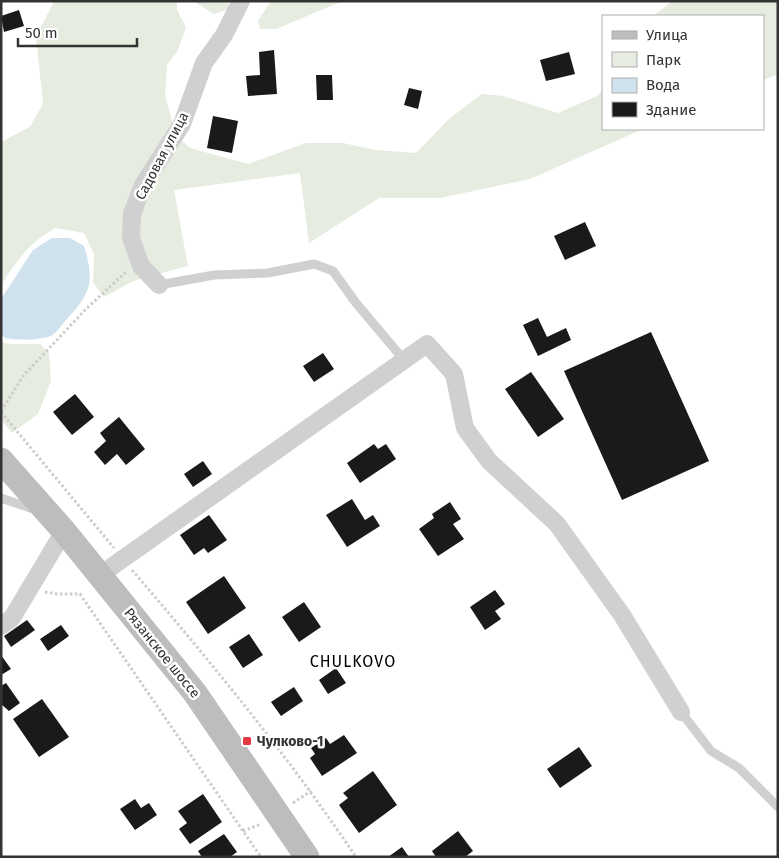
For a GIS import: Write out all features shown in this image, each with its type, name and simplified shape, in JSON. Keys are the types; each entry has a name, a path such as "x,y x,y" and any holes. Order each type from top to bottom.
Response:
{"main road":[{"name":"Рязанское шоссе","path":"1,460 100,575 195,693 307,857"}],"street":[{"name":"Садовая улица","path":"159,285 140,266 131,238 132,214 140,192 182,124 204,63 224,35 241,1"},
{"path":"100,575 427,344 454,374 465,428 489,461 557,524 622,615 681,712"},
{"path":"1,626 12,618 31,589 47,557 56,523"}],"lane":[{"path":"159,285 214,275 268,273 314,264 333,271 356,303 404,360"},
{"path":"1,498 56,523"},
{"path":"681,712 712,750 739,768 778,807"}],"path":[{"path":"139,260 85,310 24,375 1,412 198,647 311,791 356,857"},
{"path":"31,589 57,594 80,594 262,857"},
{"path":"293,804 311,791"},
{"path":"243,831 266,822"}],"green space":[{"path":"182,1 177,3 177,10 186,27 178,50 167,65 165,95 176,135 190,148 248,164 306,143 343,143 375,150 416,153 450,118 482,94 503,96 558,113 597,96 602,91 602,130 641,130 530,179 440,198 379,198 309,243 300,173 174,190 188,266 133,281 104,297 93,282 94,254 84,233 55,228 30,246 1,285 1,142 30,127 43,104 36,36 54,2"},
{"path":"193,1 228,1 229,9 214,14"},
{"path":"271,1 343,1 276,29 260,29 258,21"},
{"path":"672,1 778,1 778,74 764,80 764,15 654,15"},
{"path":"1,342 10,344 40,344 49,353 51,381 38,414 12,433 1,420"}],"water":[{"path":"52,238 70,238 84,246 90,278 86,294 75,310 51,336 28,340 5,338 1,333 1,299 33,250"}],"building":[{"path":"19,10 24,26 4,32 1,16"},
{"path":"274,50 277,94 248,96 246,76 260,75 259,52"},
{"path":"569,52 575,74 546,81 540,60"},
{"path":"316,75 332,75 333,100 317,100"},
{"path":"409,88 422,91 418,109 404,105"},
{"path":"213,116 238,121 232,153 207,148"},
{"path":"585,222 596,246 565,260 554,236"},
{"path":"538,318 547,337 566,328 571,340 538,356 523,325"},
{"path":"651,332 709,461 622,500 564,371"},
{"path":"323,353 334,369 314,382 303,366"},
{"path":"531,372 564,419 538,437 505,389"},
{"path":"75,394 94,417 72,435 53,412"},
{"path":"119,417 145,449 126,465 117,454 105,465 94,452 106,441 100,433"},
{"path":"374,444 378,449 386,444 396,459 360,483 347,463"},
{"path":"203,461 212,474 193,487 184,474"},
{"path":"352,499 365,520 373,515 380,526 347,547 326,515"},
{"path":"450,502 461,519 453,524 464,539 438,556 419,529 434,518 432,514"},
{"path":"209,515 227,540 208,553 204,548 194,555 180,535"},
{"path":"224,576 246,608 208,634 186,602"},
{"path":"495,590 505,604 495,611 501,619 485,630 470,607"},
{"path":"304,602 321,627 299,642 282,617"},
{"path":"27,620 35,630 11,647 4,636"},
{"path":"61,625 69,636 48,651 40,639"},
{"path":"249,634 263,655 243,668 229,647"},
{"path":"1,655 11,669 1,675"},
{"path":"336,668 346,683 328,694 319,680"},
{"path":"6,683 20,703 9,711 1,704 1,686"},
{"path":"294,687 303,701 281,716 271,702"},
{"path":"42,699 69,737 39,757 13,719"},
{"path":"344,735 357,753 322,776 310,758 315,754 311,748 326,738 330,744"},
{"path":"579,747 592,766 560,788 547,769"},
{"path":"373,771 397,805 359,833 339,805 348,798 343,793"},
{"path":"203,794 222,822 190,844 179,829 187,823 178,811"},
{"path":"135,799 141,808 149,803 157,815 135,830 120,809"},
{"path":"458,831 473,851 465,857 436,857 432,851"},
{"path":"224,834 237,852 230,857 202,857 198,851"},
{"path":"402,847 409,857 388,857"}],"place":[{"name":"Чулково-1","path":"247,741"}],"district":[{"name":"CHULKOVO","path":"353,661"}]}
